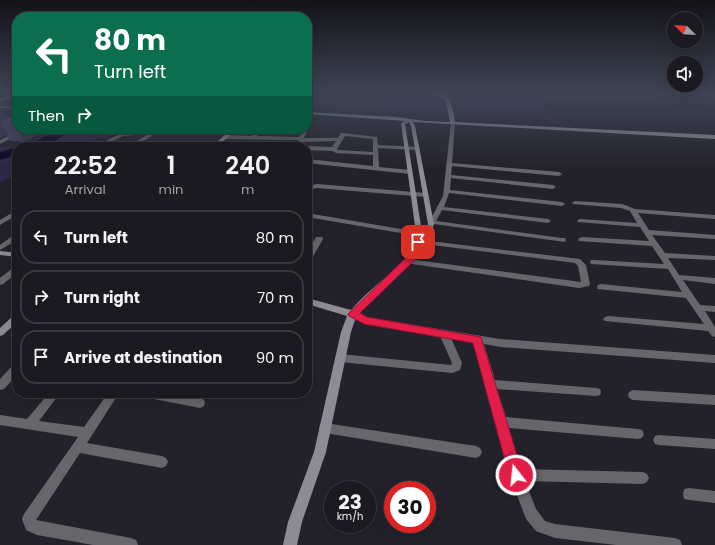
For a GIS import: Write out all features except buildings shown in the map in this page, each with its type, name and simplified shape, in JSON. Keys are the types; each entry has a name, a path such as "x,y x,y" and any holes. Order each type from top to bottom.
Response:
{"street":[{"path":"330,118 403,123 410,122"},
{"path":"373,118 410,122 715,137"},
{"path":"290,545 295,522 320,452 346,332 353,314 408,261 428,236 431,223 446,196 452,118"},
{"path":"410,122 417,148 431,223"},
{"path":"403,123 418,234 421,246"},
{"path":"0,142 17,134"},
{"path":"107,142 122,135 130,134"},
{"path":"139,142 151,134"},
{"path":"220,142 229,134"},
{"path":"252,138 256,134"},
{"path":"300,140 303,134"},
{"path":"334,149 343,134 375,138 376,168"},
{"path":"226,137 339,140"},
{"path":"375,146 417,148"},
{"path":"312,148 376,154"},
{"path":"312,162 410,172"},
{"path":"449,164 559,174"},
{"path":"448,176 553,187"},
{"path":"312,186 426,195"},
{"path":"446,191 562,204"},
{"path":"575,203 622,206 633,211 714,217"},
{"path":"440,208 548,221"},
{"path":"633,211 713,331"},
{"path":"0,223 12,215"},
{"path":"312,216 418,234"},
{"path":"580,221 642,224"},
{"path":"431,223 562,240"},
{"path":"647,232 715,237"},
{"path":"312,251 319,238"},
{"path":"582,239 655,244"},
{"path":"0,248 12,240"},
{"path":"408,261 580,285 586,284 582,265 577,261 421,246"},
{"path":"0,253 12,254"},
{"path":"662,255 715,258"},
{"path":"594,262 670,267"},
{"path":"0,282 12,273"},
{"path":"677,277 715,281"},
{"path":"601,287 689,295"},
{"path":"312,302 353,314 364,320 478,340 500,343 715,359"},
{"path":"698,308 715,309"},
{"path":"608,319 713,331"},
{"path":"0,333 12,322"},
{"path":"340,358 452,370 456,367 457,363 444,334"},
{"path":"478,340 516,475 531,514 541,526 555,531 675,545"},
{"path":"0,386 12,373"},
{"path":"490,384 596,392"},
{"path":"633,394 715,400"},
{"path":"30,424 51,398"},
{"path":"111,398 29,519 31,525 38,528 131,545"},
{"path":"172,398 200,403"},
{"path":"0,420 87,433"},
{"path":"501,422 638,434"},
{"path":"325,428 476,452"},
{"path":"659,440 715,444"},
{"path":"78,447 162,462"},
{"path":"516,475 643,478"},
{"path":"689,494 715,496"}],"shaded area":[{"path":"507,118 554,118 556,121"},
{"path":"45,134 122,134 96,139 91,142 30,142"},
{"path":"0,147 12,147 12,178 0,183"}],"waterway":[{"path":"46,142 58,134"},
{"path":"0,156 12,152"}],"route":[{"path":"418,242 418,251 353,314 364,320 478,340 516,475"}]}
